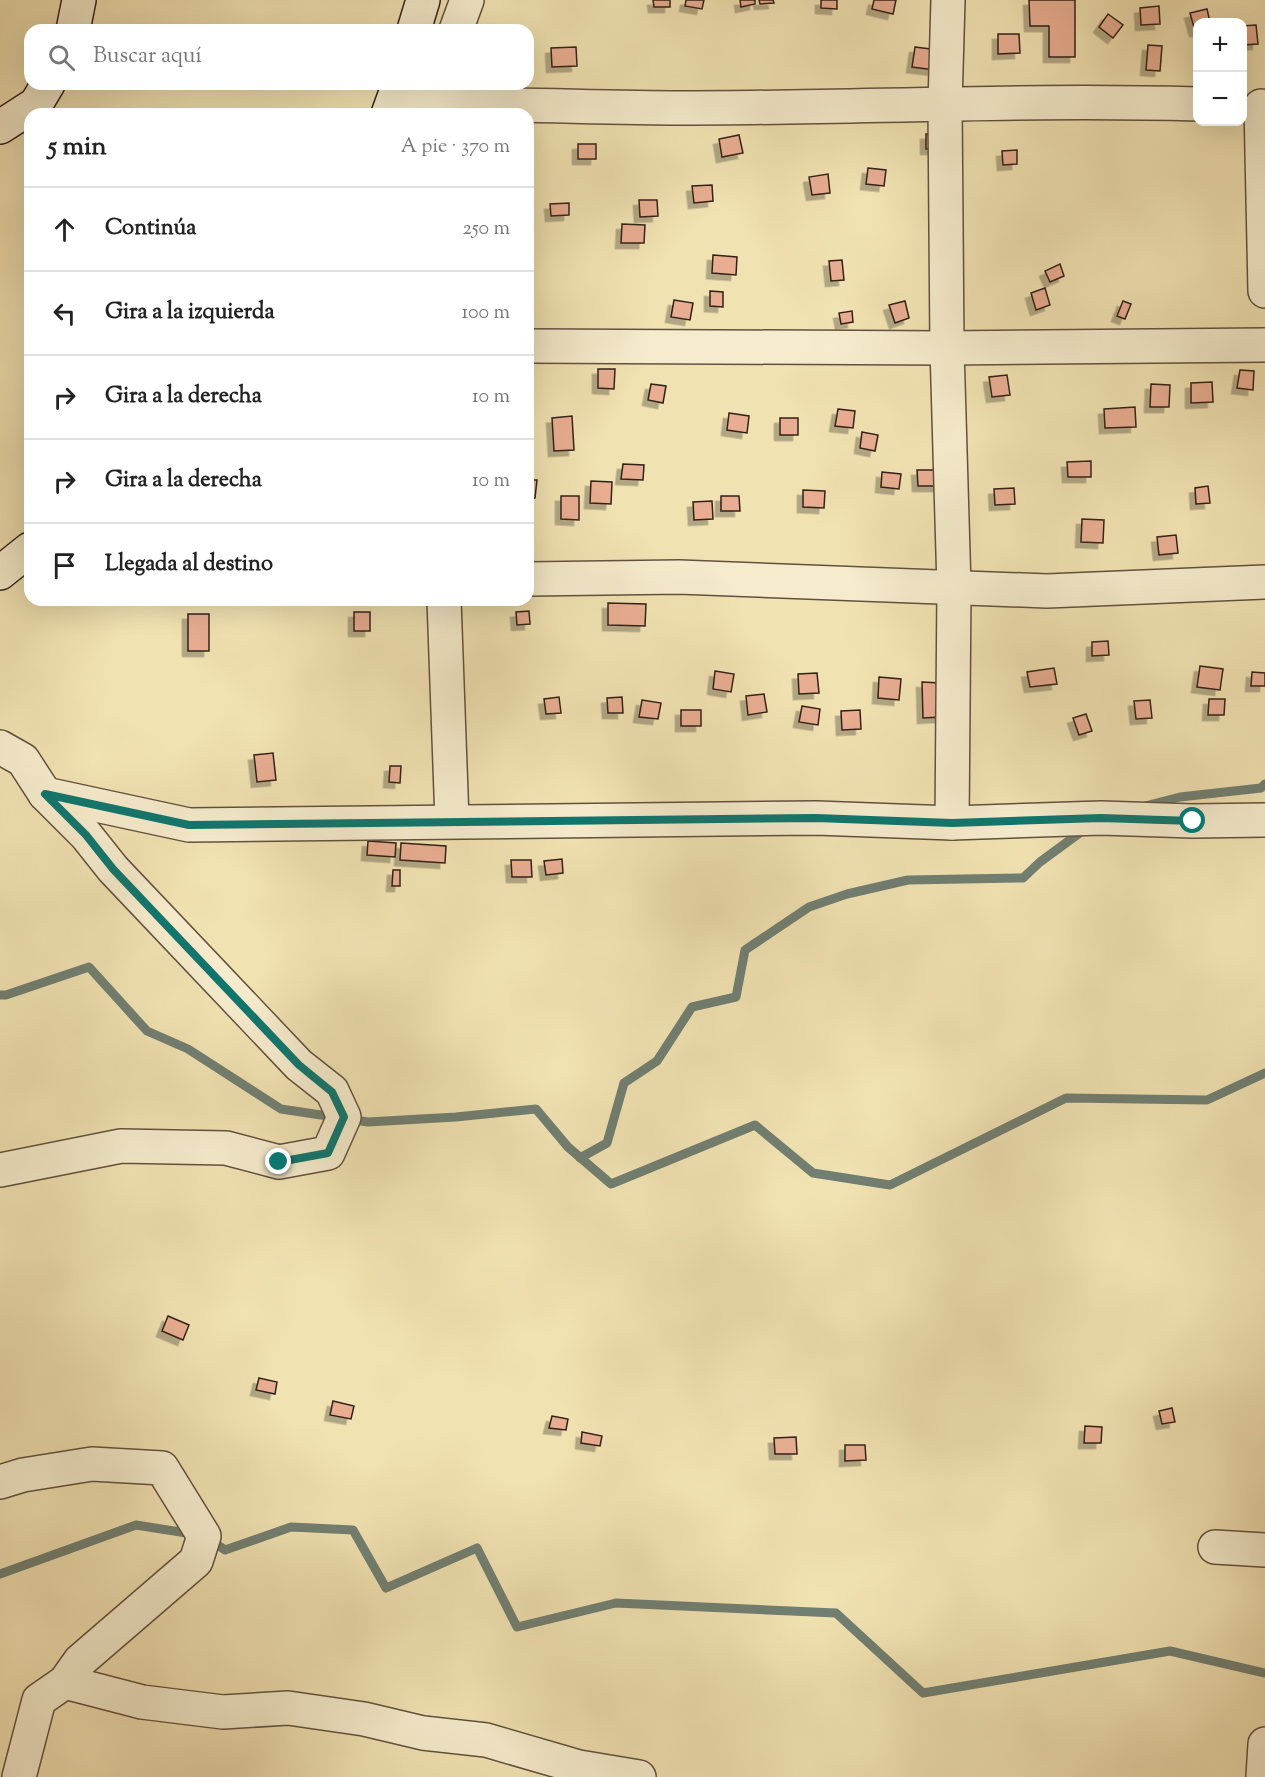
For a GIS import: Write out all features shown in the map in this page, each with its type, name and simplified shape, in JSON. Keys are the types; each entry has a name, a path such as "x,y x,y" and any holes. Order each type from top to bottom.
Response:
{"street":[{"path":"74,24 79,0"},
{"path":"416,24 423,0"},
{"path":"458,24 467,0"},
{"path":"948,0 945,104 947,348 954,588 952,823"},
{"path":"30,108 36,104 44,90"},
{"path":"393,101 439,94 683,108 945,104 1193,104"},
{"path":"1256,106 1265,291"},
{"path":"0,127 24,112"},
{"path":"534,346 947,348 1265,345"},
{"path":"0,573 24,554"},
{"path":"534,579 679,577 1047,591 1265,582"},
{"path":"444,606 452,821"},
{"path":"0,747 23,760 45,794 86,835 113,869 299,1065 332,1092 344,1117 328,1153 279,1162 226,1148 121,1146 0,1170"},
{"path":"45,794 189,825 816,818 952,823 1101,818 1193,821 1265,820"},
{"path":"0,1482 23,1475 92,1464 162,1468 204,1536 196,1561 80,1661 65,1683 39,1700 19,1777"},
{"path":"1215,1546 1265,1550"},
{"path":"65,1683 142,1702 223,1712 288,1708 364,1719 423,1733 486,1740 579,1767 639,1777"},
{"path":"1263,1777 1265,1744"}],"building":[{"path":"653,0 670,0 670,7 654,7"},
{"path":"686,0 704,0 702,9 685,6"},
{"path":"740,0 755,0 755,4 741,7"},
{"path":"759,0 773,0 774,3 760,4"},
{"path":"821,0 837,0 837,9 821,8"},
{"path":"874,0 896,0 893,14 872,9"},
{"path":"1029,0 1075,0 1075,57 1049,57 1049,26 1030,26"},
{"path":"1159,6 1160,24 1141,25 1140,8"},
{"path":"1207,9 1209,18 1193,18 1193,24 1190,13"},
{"path":"1108,14 1123,25 1113,38 1099,27"},
{"path":"1256,25 1258,44 1247,45 1247,26"},
{"path":"998,34 1019,34 1020,53 998,54"},
{"path":"1148,45 1162,46 1160,71 1146,70"},
{"path":"576,47 577,66 552,67 551,48"},
{"path":"915,47 938,50 935,70 912,67"},
{"path":"926,134 942,134 941,149 926,149"},
{"path":"739,135 743,153 722,157 719,139"},
{"path":"578,144 596,144 596,159 578,159"},
{"path":"1017,150 1017,164 1003,165 1002,151"},
{"path":"868,168 886,170 884,186 866,184"},
{"path":"828,174 830,193 812,195 809,177"},
{"path":"712,185 713,201 694,203 692,186"},
{"path":"639,200 657,200 658,216 640,217"},
{"path":"569,203 569,215 551,216 550,204"},
{"path":"622,224 645,225 644,243 621,243"},
{"path":"713,255 737,257 736,275 712,273"},
{"path":"842,260 844,280 831,281 829,261"},
{"path":"1060,264 1064,276 1050,282 1045,271"},
{"path":"1045,288 1050,305 1036,310 1031,293"},
{"path":"710,291 723,292 723,307 710,306"},
{"path":"674,300 693,303 690,320 671,317"},
{"path":"905,301 909,318 895,323 889,305"},
{"path":"1123,301 1131,304 1125,319 1117,316"},
{"path":"852,311 853,322 841,324 839,313"},
{"path":"598,369 615,369 614,389 598,388"},
{"path":"1240,370 1254,371 1253,390 1237,388"},
{"path":"1007,375 1010,395 992,397 989,377"},
{"path":"1212,382 1213,402 1191,403 1191,383"},
{"path":"651,384 666,386 663,403 648,400"},
{"path":"1151,384 1170,385 1169,407 1150,407"},
{"path":"1135,407 1136,427 1105,428 1104,409"},
{"path":"838,409 855,411 853,428 835,426"},
{"path":"729,413 749,416 747,433 727,430"},
{"path":"572,416 574,450 554,451 552,418"},
{"path":"780,418 798,418 798,435 780,435"},
{"path":"862,432 878,435 875,451 860,448"},
{"path":"1091,461 1091,477 1068,477 1067,462"},
{"path":"623,464 644,465 643,480 621,479"},
{"path":"917,470 940,470 940,486 918,486"},
{"path":"882,472 901,474 899,489 881,487"},
{"path":"534,480 537,480 535,498"},
{"path":"591,481 612,482 611,504 590,503"},
{"path":"1208,486 1210,503 1196,504 1195,488"},
{"path":"1014,488 1015,504 995,505 994,489"},
{"path":"803,490 825,491 824,508 803,507"},
{"path":"561,496 579,496 579,520 561,519"},
{"path":"721,496 739,496 740,511 721,511"},
{"path":"712,501 713,519 694,520 693,502"},
{"path":"1082,519 1104,520 1103,543 1081,542"},
{"path":"1176,535 1178,553 1159,555 1157,537"},
{"path":"608,603 646,604 645,626 608,625"},
{"path":"529,611 530,624 517,625 516,612"},
{"path":"354,612 370,612 370,631 354,631"},
{"path":"188,614 209,614 209,651 188,651"},
{"path":"1108,641 1109,655 1092,656 1092,642"},
{"path":"1200,666 1223,669 1220,690 1197,687"},
{"path":"1054,668 1057,684 1030,687 1027,672"},
{"path":"715,671 734,674 731,692 713,689"},
{"path":"1252,672 1265,673 1265,686 1251,686"},
{"path":"817,673 819,693 799,694 798,674"},
{"path":"879,677 901,679 899,700 878,698"},
{"path":"922,682 940,683 941,717 923,718"},
{"path":"764,694 767,712 748,715 746,696"},
{"path":"559,697 561,713 546,714 544,699"},
{"path":"622,697 623,713 608,713 607,698"},
{"path":"1209,699 1225,699 1224,715 1208,715"},
{"path":"642,700 661,703 658,719 639,717"},
{"path":"1150,700 1152,718 1136,719 1134,701"},
{"path":"802,706 820,709 818,725 799,722"},
{"path":"681,710 701,710 701,726 681,726"},
{"path":"860,710 861,729 842,730 841,711"},
{"path":"1086,714 1092,731 1079,735 1073,718"},
{"path":"273,753 276,780 257,782 254,755"},
{"path":"390,766 401,766 400,783 389,782"},
{"path":"368,841 396,843 395,857 367,855"},
{"path":"401,843 446,846 445,863 400,860"},
{"path":"562,859 563,873 546,875 544,861"},
{"path":"511,860 531,860 532,877 512,877"},
{"path":"393,870 400,870 400,886 392,886"},
{"path":"168,1316 189,1325 183,1340 162,1331"},
{"path":"259,1378 277,1382 275,1394 256,1390"},
{"path":"333,1401 354,1406 351,1419 330,1415"},
{"path":"1172,1408 1175,1422 1162,1424 1159,1411"},
{"path":"552,1416 568,1419 566,1430 549,1428"},
{"path":"1085,1426 1102,1427 1101,1443 1084,1443"},
{"path":"582,1432 602,1436 600,1446 581,1443"},
{"path":"796,1437 797,1454 775,1454 774,1438"},
{"path":"845,1445 865,1445 866,1460 845,1461"}],"waterway":[{"path":"1145,806 1180,797 1261,788 1265,784"},
{"path":"580,1158 607,1143 624,1083 657,1061 692,1007 736,997 745,950 809,907 847,894 908,880 1023,878 1040,862 1085,829"},
{"path":"0,995 6,995 89,967 147,1031 188,1049 281,1109 368,1122 456,1117 536,1109 568,1147 611,1184 755,1125 813,1173 890,1185 1066,1098 1207,1100 1265,1073"},
{"path":"0,1574 136,1525 193,1534"},
{"path":"209,1539 225,1550 291,1527 353,1530 386,1588 477,1548 517,1627 616,1603 836,1613 923,1693 1170,1651 1265,1673"}],"route":[{"path":"279,1162 328,1153 344,1117 332,1092 299,1065 113,869 86,835 45,794 189,825 816,818 952,823 1101,818 1193,821"}]}
